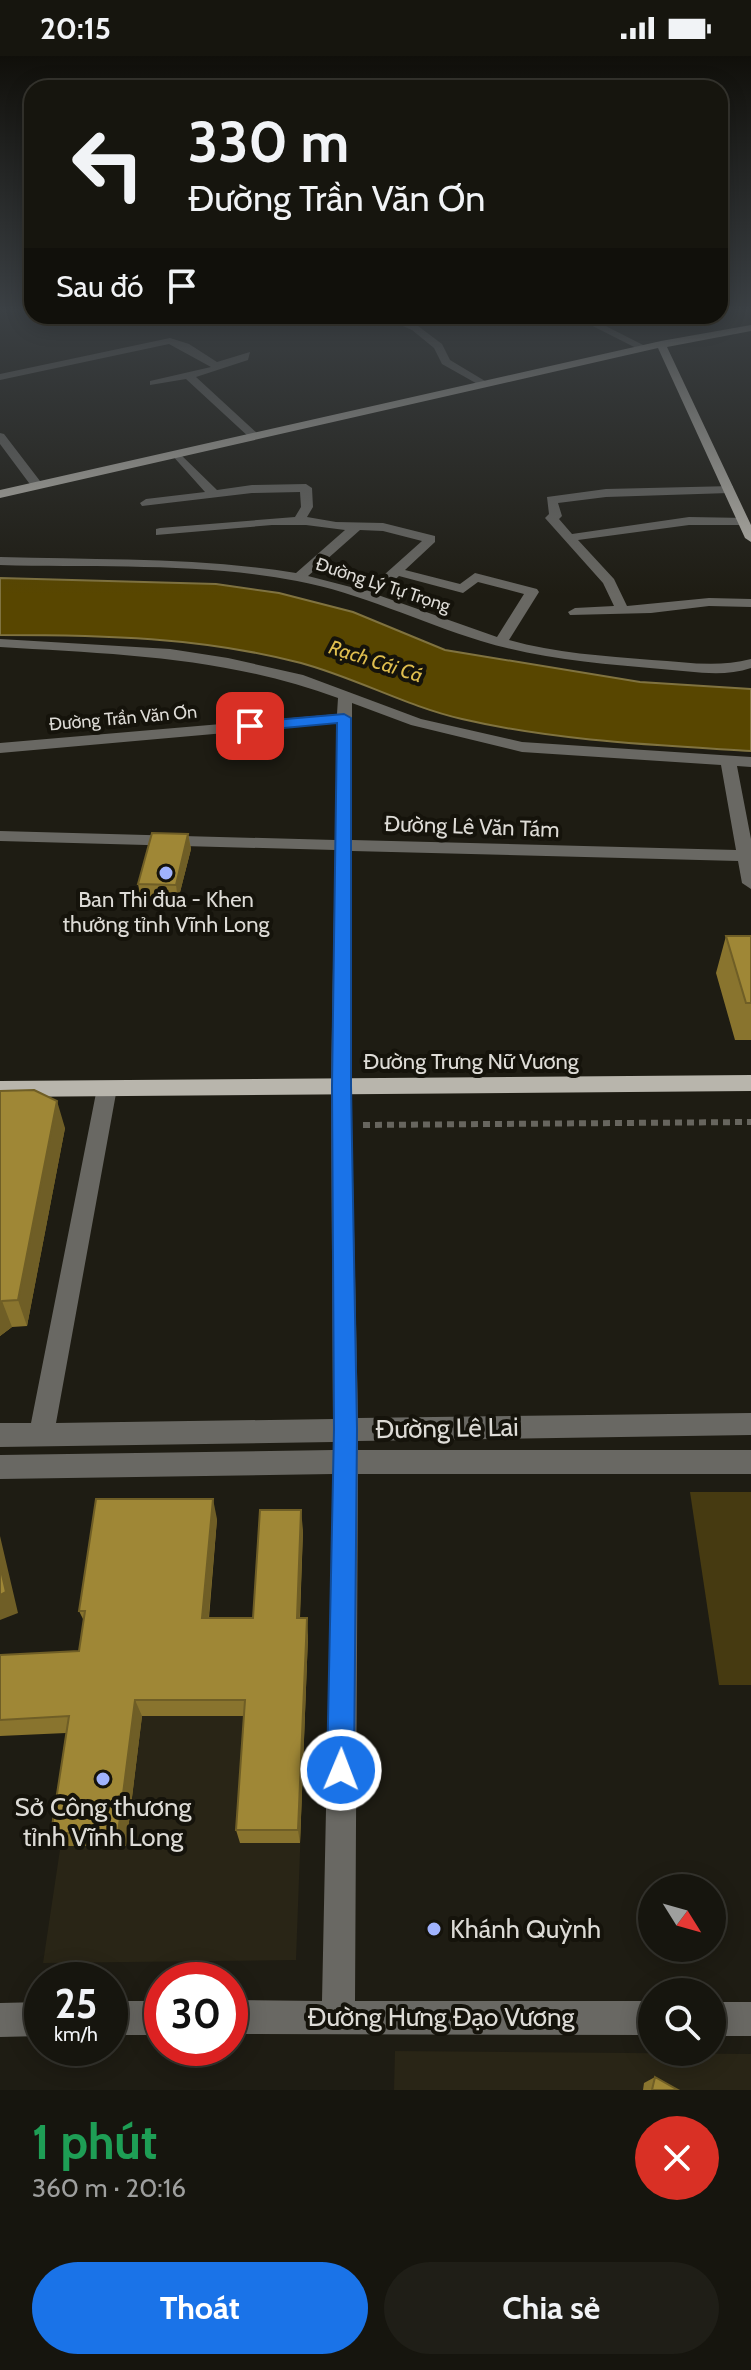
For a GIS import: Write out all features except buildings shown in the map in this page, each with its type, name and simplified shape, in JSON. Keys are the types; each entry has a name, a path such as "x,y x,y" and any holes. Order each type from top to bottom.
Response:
{"main road":[{"path":"0,494 392,405"},
{"path":"690,405 751,538"},
{"name":"Đường Trưng Nữ Vương","path":"0,1089 751,1083"}],"street":[{"path":"220,405 254,436"},
{"path":"0,436 36,484"},
{"path":"177,454 214,494"},
{"path":"146,503 281,487 306,488 307,507 299,521"},
{"path":"622,610 609,582 551,518 556,516 551,500 606,493 729,489"},
{"path":"160,532 299,521 383,527 431,539 368,597"},
{"path":"569,538 689,521 743,521"},
{"path":"299,577 356,527"},
{"name":"Đường Lý Tự Trọng","path":"0,561 209,564 299,577 501,642 564,654 715,669 751,663"},
{"path":"396,571 463,589 475,577 532,592 501,642"},
{"path":"575,612 709,602 751,603"},
{"path":"0,643 170,653 269,670 416,722 522,747 751,762"},
{"path":"338,2016 346,1429 341,1086 345,695"},
{"name":"Đường Trần Văn Ơn","path":"0,748 344,718"},
{"path":"728,761 749,856 751,883"},
{"name":"Đường Lê Văn Tám","path":"0,836 749,856"},
{"path":"41,1435 107,1088"},
{"name":"Đường Lê Lai","path":"0,1435 751,1424"},
{"name":"Đường Lê Lai","path":"0,1467 344,1462 751,1462"},
{"name":"Đường Hưng Đạo Vương","path":"248,2017 638,2018"},
{"path":"0,2020 24,2019"},
{"path":"726,2019 751,2019"}],"path":[{"path":"342,1128 367,1124 751,1122"}],"shaded area":[{"path":"690,1492 751,1492 751,1685 719,1685"},
{"path":"92,1636 308,1636 296,1960 43,1962"},
{"path":"395,2051 638,2053 638,2066 726,2066 726,2054 751,2054 751,2090 394,2090"}],"water":[{"name":"Rạch Cái Cá","path":"0,578 216,584 279,593 353,612 445,650 640,682 751,689 751,751 606,741 497,726 441,713 301,663 226,648 151,639 0,635"}],"place":[{"name":"Ban Thi đua - Khen thưởng tỉnh Vĩnh Long","path":"166,873"},
{"name":"Sở Công thương tỉnh Vĩnh Long","path":"103,1779"},
{"name":"Khánh Quỳnh","path":"434,1929"}],"route":[{"path":"250,726 344,718 341,1086 346,1429 341,1770"}]}
